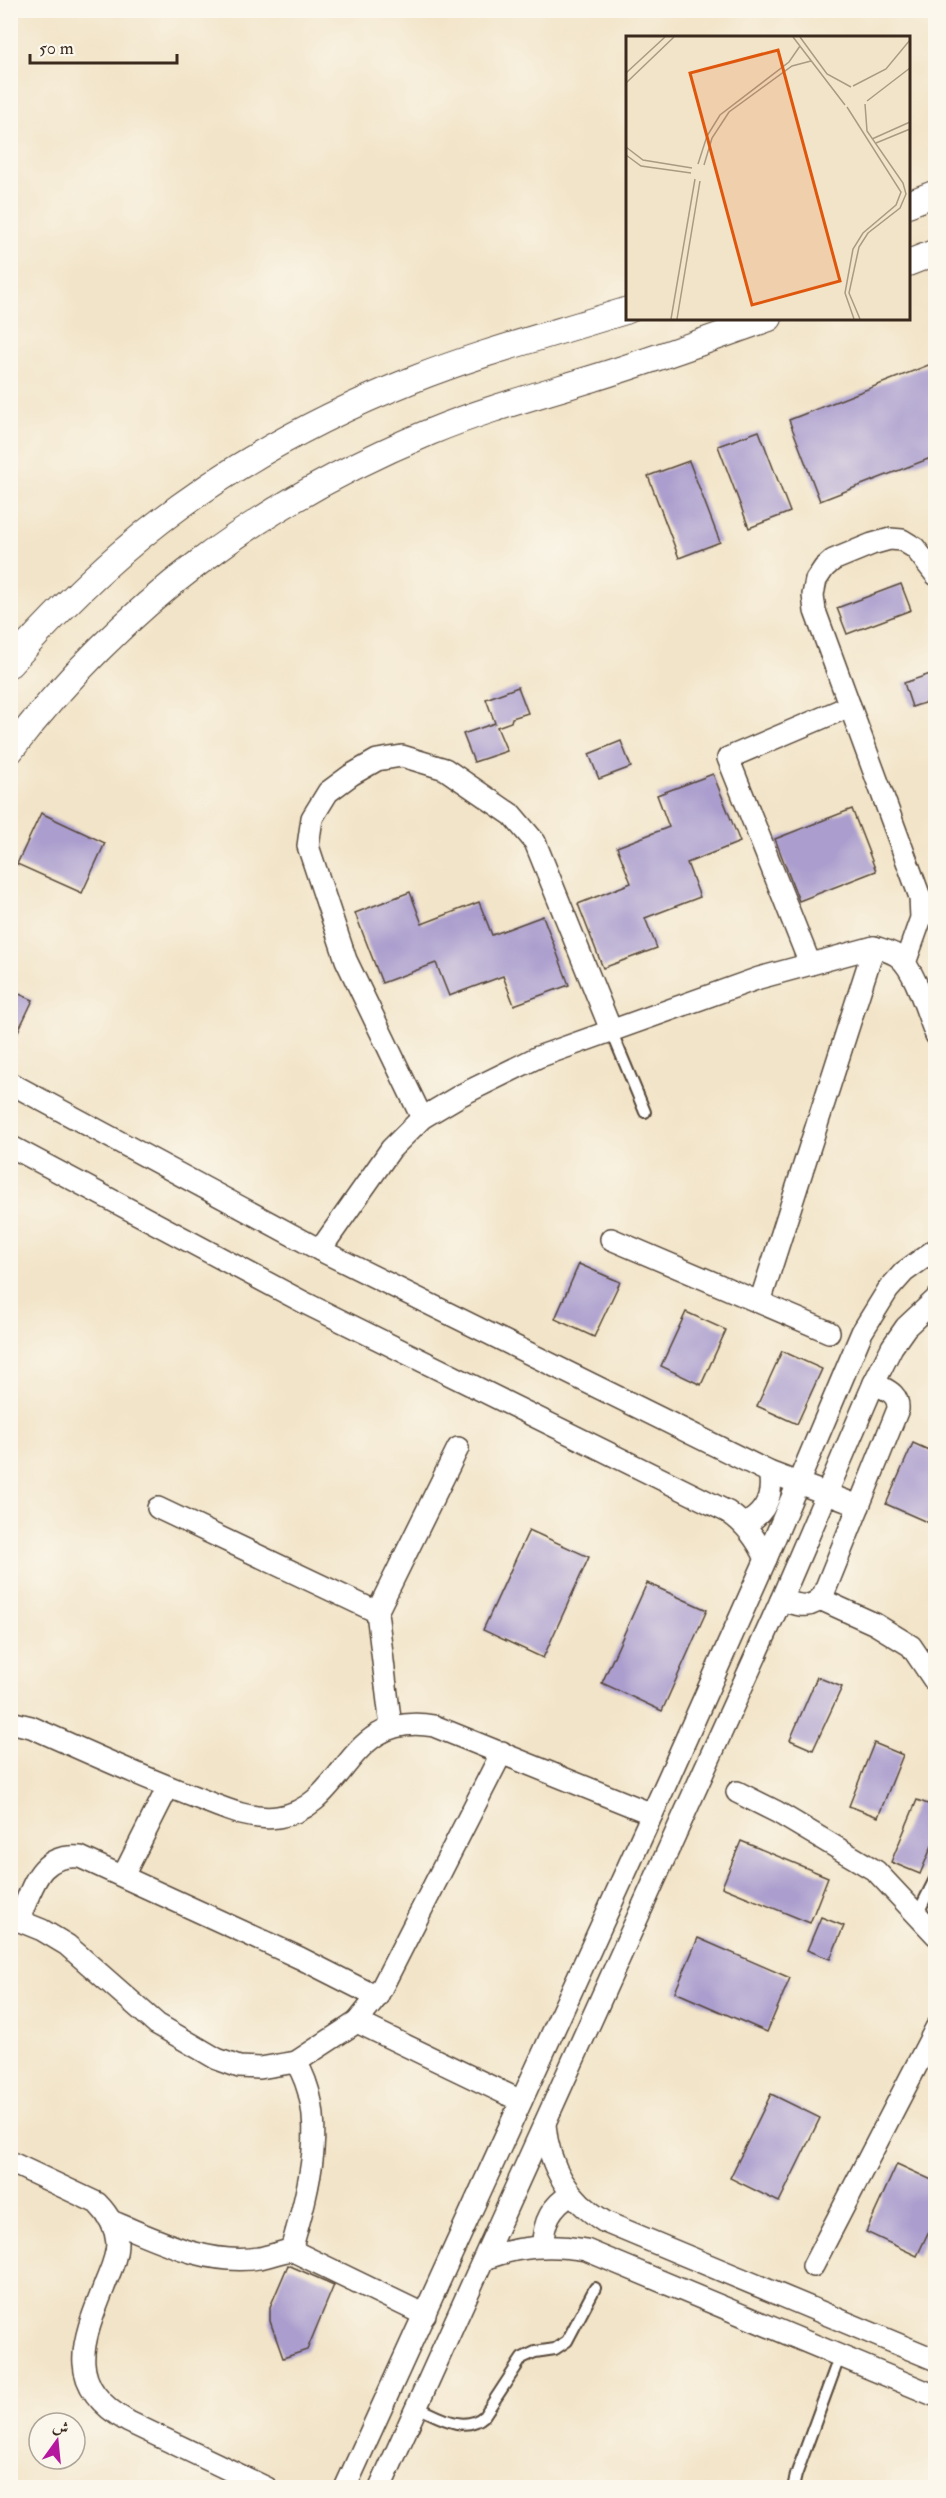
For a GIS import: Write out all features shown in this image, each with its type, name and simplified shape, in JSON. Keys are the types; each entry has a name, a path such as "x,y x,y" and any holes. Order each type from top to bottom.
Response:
{"street":[{"path":"910,204 936,193"},
{"path":"910,263 936,252"},
{"path":"10,664 58,611 120,554 188,501 259,454 334,414 412,380 626,311"},
{"path":"10,751 42,710 97,650 156,595 220,546 287,501 358,463 433,431 645,362 763,320"},
{"path":"904,963 921,918 920,897 815,611 813,596 816,580 833,560 890,539 902,540 915,548 936,575"},
{"path":"810,964 728,758 850,706"},
{"path":"422,1118 346,960 308,846 312,818 328,792 377,760 402,756 445,769 512,814 535,842 611,1030"},
{"path":"760,1302 874,947"},
{"path":"320,1250 391,1149 422,1118 461,1095 538,1057 759,978 874,947 890,951 909,968 936,1035"},
{"path":"10,1083 320,1250 769,1472 859,1506"},
{"path":"10,1146 305,1303 728,1512 745,1524 766,1559"},
{"path":"611,1239 829,1332"},
{"path":"345,2487 669,1777 766,1559 862,1332 873,1310 904,1272 936,1249"},
{"path":"380,2487 781,1600 874,1383 892,1347 906,1327 936,1299"},
{"path":"781,1600 808,1606 820,1599 898,1405 894,1394 874,1383"},
{"path":"391,1727 377,1612 458,1448"},
{"path":"745,1524 762,1512 768,1503 771,1482 769,1472"},
{"path":"158,1508 377,1612"},
{"path":"820,1599 875,1624 911,1646 936,1683"},
{"path":"10,1722 31,1727 168,1787 252,1817 281,1817 308,1806 368,1740 391,1727 412,1724 434,1726 652,1814"},
{"path":"377,1997 300,1958 80,1857 58,1857 48,1862 14,1919 42,1930 66,1945 157,2024 217,2059 239,2067 260,2068 296,2062 357,2022 377,1997 502,1752"},
{"path":"669,1777 696,1788"},
{"path":"123,1876 168,1787"},
{"path":"737,1792 777,1812 876,1870 936,1935"},
{"path":"357,2022 521,2101"},
{"path":"813,2266 936,2028"},
{"path":"291,2250 308,2193 313,2139 312,2106 306,2080 296,2062"},
{"path":"545,2125 550,2157 560,2179 590,2213 605,2222 936,2360"},
{"path":"10,2162 87,2197 105,2211 111,2221 117,2242 116,2252 85,2334 83,2351 85,2369 100,2401 113,2413 129,2422 267,2487"},
{"path":"543,2246 543,2235 549,2215 562,2199 571,2194"},
{"path":"111,2221 195,2255 218,2258 258,2258 291,2250 425,2315"},
{"path":"484,2259 523,2248 543,2246 586,2250 936,2396"}],"lane":[{"path":"611,1030 645,1112"},
{"path":"917,1915 936,1877"},
{"path":"417,2407 456,2424 471,2425 478,2421 484,2416 522,2358 535,2352 555,2349 567,2341 595,2288"},
{"path":"793,2487 840,2355"}],"building":[{"path":"936,362 936,456 820,501 789,420"},
{"path":"759,431 790,512 749,528 718,446"},
{"path":"689,461 720,542 679,558 648,476"},
{"path":"901,584 911,610 847,634 837,608"},
{"path":"936,672 936,699 912,707 904,683"},
{"path":"518,687 528,713 512,718 511,722 497,727 507,751 474,762 463,734 495,723 486,699"},
{"path":"621,741 631,767 599,779 589,754"},
{"path":"713,774 740,842 687,863 700,897 645,918 657,948 603,968 578,904 631,883 617,847 669,827 657,795"},
{"path":"852,809 876,871 799,901 775,839"},
{"path":"41,813 105,843 82,893 17,864"},
{"path":"410,892 422,924 479,902 492,935 543,916 569,985 514,1005 503,976 449,996 436,963 382,983 355,913"},
{"path":"10,990 33,1000 10,1048"},
{"path":"579,1264 620,1282 594,1337 555,1319"},
{"path":"686,1312 726,1330 701,1385 661,1366"},
{"path":"782,1351 822,1369 797,1424 757,1406"},
{"path":"913,1443 933,1452 931,1457 936,1459 936,1526 886,1504"},
{"path":"529,1530 589,1557 543,1658 483,1630"},
{"path":"647,1583 707,1610 662,1711 602,1683"},
{"path":"817,1677 842,1687 813,1750 790,1740"},
{"path":"874,1743 903,1755 878,1817 849,1806"},
{"path":"917,1800 936,1807 936,1836 920,1874 891,1862"},
{"path":"741,1841 828,1877 810,1923 722,1887"},
{"path":"821,1917 844,1926 830,1959 807,1950"},
{"path":"698,1938 790,1978 767,2032 675,1992"},
{"path":"771,2094 820,2118 779,2202 730,2178"},
{"path":"897,2164 936,2182 936,2216 917,2256 866,2232"},
{"path":"288,2265 334,2285 307,2350 283,2358 270,2321 270,2307"}]}
